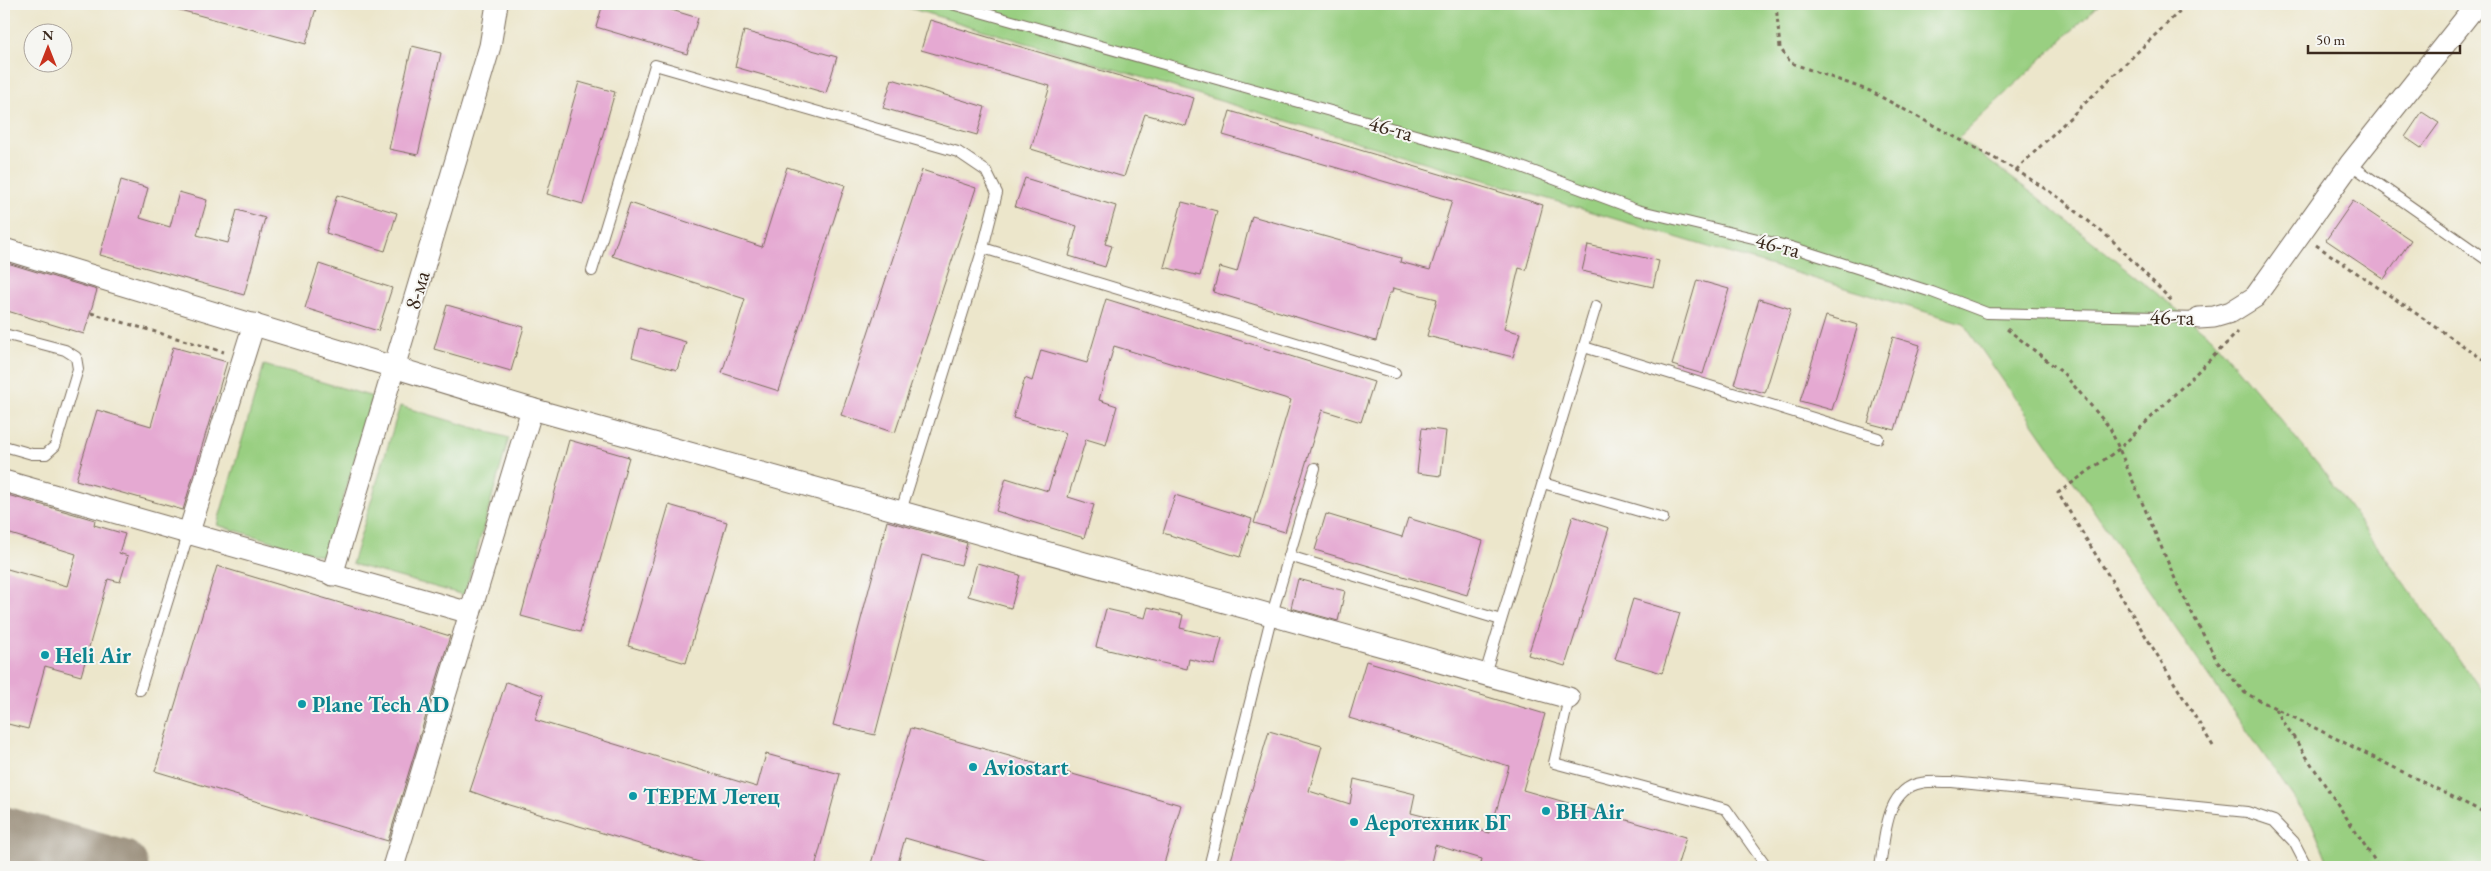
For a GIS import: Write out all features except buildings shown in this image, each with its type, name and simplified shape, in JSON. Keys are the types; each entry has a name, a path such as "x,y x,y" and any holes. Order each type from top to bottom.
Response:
{"street":[{"name":"8-ма","path":"332,575 490,46 497,4"},
{"name":"46-та","path":"2199,318 2214,317 2231,312 2255,298 2350,164 2477,4"},
{"path":"4,249 532,409 1569,698"},
{"path":"188,535 254,324"},
{"path":"393,867 532,409"},
{"path":"4,481 188,535 470,613"}],"lane":[{"name":"46-та","path":"952,4 1500,159 1638,210 1792,247 1932,292 1987,313 2199,318"},
{"path":"592,271 655,65 958,152 986,171 997,193 983,248 901,511"},
{"path":"2350,164 2487,260"},
{"path":"983,248 1395,373"},
{"path":"1485,674 1596,306"},
{"path":"4,334 65,350 76,357 78,369 55,446 46,454 32,454 4,446"},
{"path":"1584,347 1878,438"},
{"path":"1210,867 1272,614 1315,468"},
{"path":"1543,484 1663,518"},
{"path":"140,690 188,535"},
{"path":"1289,556 1501,620"},
{"path":"1569,698 1554,763 1726,809 1767,867"},
{"path":"1880,867 1890,813 1900,794 1920,783 1952,782 2247,812 2274,821 2294,842 2307,867"}],"path":[{"path":"1776,4 1780,48 1791,63 1870,91 2016,170 2061,199 2091,223 2145,272 2168,298 2199,318"},
{"path":"2016,170 2187,4"},
{"path":"2300,234 2487,362"},
{"path":"2213,746 2058,493 2119,449 2241,329 2248,319 2246,302"},
{"path":"90,313 244,358"},
{"path":"1987,313 2063,373 2110,428 2179,588 2216,659 2245,693 2487,814"},
{"path":"2275,709 2379,867"}],"green space":[{"path":"896,4 2100,4 1958,138 2036,196 2211,337 2320,467 2487,698 2487,867 2330,867 2312,824 1963,323"},
{"path":"264,365 373,397 326,557 217,525"},
{"path":"400,406 509,438 464,595 352,564"}],"taxiway":[{"path":"4,834 121,867"}],"place":[{"name":"Heli Air","path":"45,655"},
{"name":"Plane Tech AD","path":"302,704"},
{"name":"Aviostart","path":"973,767"},
{"name":"ТЕРЕМ Летец","path":"633,796"},
{"name":"BH Air","path":"1546,811"},
{"name":"Аеротехник БГ","path":"1354,822"}]}
